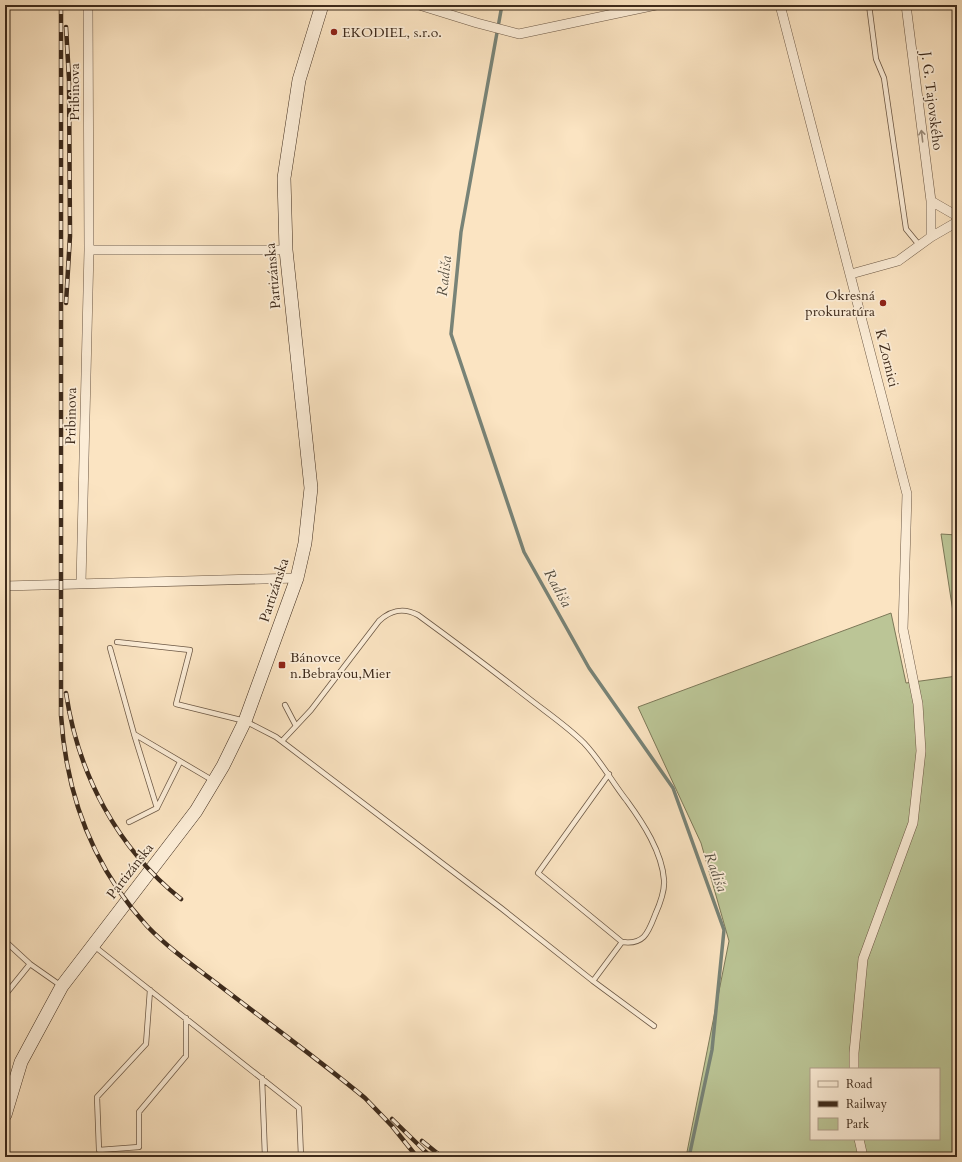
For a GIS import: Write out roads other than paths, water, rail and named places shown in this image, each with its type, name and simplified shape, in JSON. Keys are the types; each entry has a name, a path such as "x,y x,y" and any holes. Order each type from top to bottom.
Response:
{"street":[{"name":"Pribinova","path":"81,583 88,250 88,5"},
{"name":"Partizánska","path":"5,1115 7,1101 21,1062 62,986 196,811 215,781 245,721 297,578 305,543 312,488 286,250 284,178 299,80 322,5"},
{"path":"419,5 519,34 656,5"},
{"name":"K Zornici","path":"780,5 908,494 903,629 918,704 921,751 913,823 862,960 854,1068"},
{"name":"J. G. Tajovského","path":"906,5 931,201 931,237"},
{"path":"931,201 957,216"},
{"path":"851,274 898,261 931,237 957,222"},
{"path":"88,250 286,250"},
{"path":"5,586 297,578"},
{"path":"859,1140 863,1157"}],"lane":[{"path":"869,5 876,59 884,78 906,229 920,246"},
{"path":"282,741 311,710 379,621 385,616 401,610 410,611 418,615 463,647 571,731 601,762 638,816 652,841 661,864 664,880 662,898 648,931 641,940 633,943 622,942 538,873 609,774"},
{"path":"117,642 190,650 176,704 245,721 282,741 501,908 592,981 654,1026"},
{"path":"110,648 134,734 157,808"},
{"path":"285,705 296,726"},
{"path":"134,734 215,781"},
{"path":"129,822 157,808 180,762"},
{"path":"5,941 30,964 62,986"},
{"path":"592,981 622,942"},
{"path":"92,945 299,1108 301,1157"},
{"path":"5,995 30,964"},
{"path":"150,990 146,1044 98,1097 99,1150 139,1147 139,1112 186,1056 186,1018"},
{"path":"262,1078 265,1157"}],"waterway":[{"name":"Radiša","path":"502,5 461,232 451,334 524,552 589,668 673,788 724,930 712,1050 689,1157"}],"railway":[{"path":"61,5 61,715 69,773 76,801 97,854 111,879 147,926 184,959 313,1056 365,1098 392,1126 417,1157"},
{"path":"66,27 69,79 70,236 66,303"},
{"path":"66,693 80,752 104,807 120,833 138,857 158,879 181,899"},
{"path":"392,1119 431,1157"},
{"path":"422,1141 442,1157"}],"place":[{"name":"EKODIEL, s.r.o.","path":"334,32"},
{"name":"Okresná prokuratúra","path":"883,303"},
{"name":"Bánovce n.Bebravou,Mier","path":"282,665"}]}
